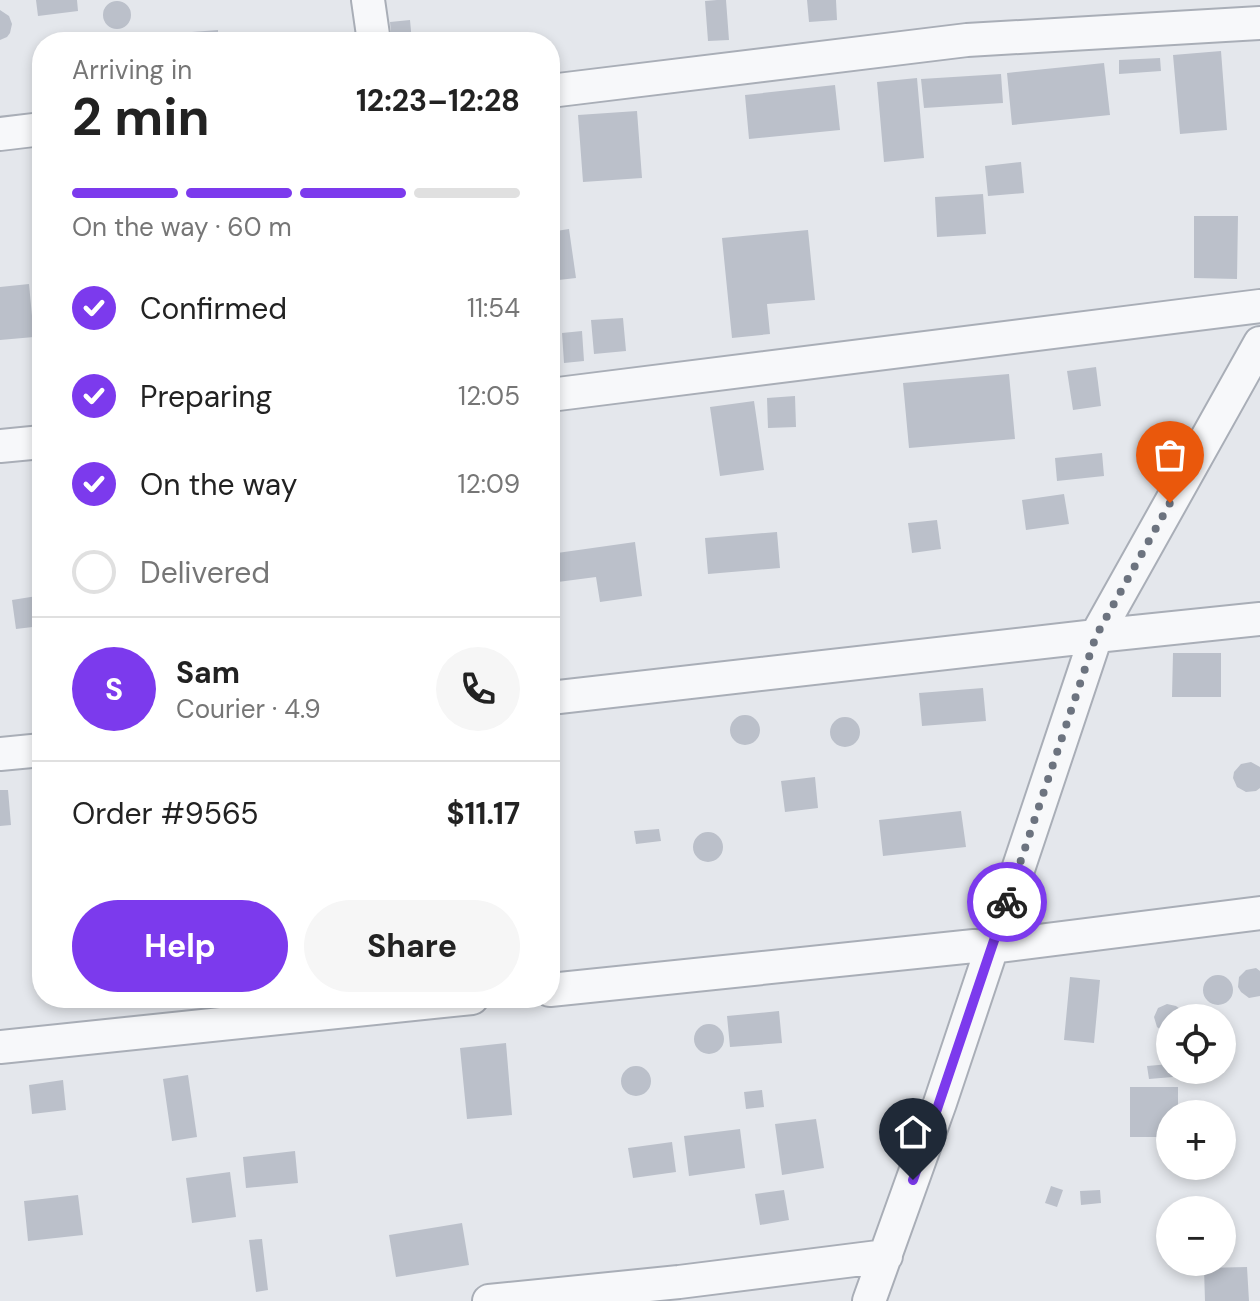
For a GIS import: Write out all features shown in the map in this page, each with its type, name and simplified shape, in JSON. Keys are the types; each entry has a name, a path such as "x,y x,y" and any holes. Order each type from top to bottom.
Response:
{"street":[{"path":"368,0 373,32"},
{"path":"560,90 967,40 1260,23"},
{"path":"0,134 32,130"},
{"path":"560,394 1260,306"},
{"path":"869,1301 1096,636 1260,343"},
{"path":"0,446 32,443"},
{"path":"560,697 1260,619"},
{"path":"0,754 32,751"},
{"path":"560,989 974,946 992,947 1260,913"},
{"path":"0,1047 376,1008"},
{"path":"489,1301 679,1282 886,1256"}],"building":[{"path":"36,0 77,0 78,11 38,16"},
{"path":"726,0 729,40 708,41 705,1"},
{"path":"807,0 836,0 837,20 809,22"},
{"path":"117,1 127,5 131,15 127,25 117,29 107,25 103,15 107,5"},
{"path":"0,10 9,16 12,24 7,37 0,40"},
{"path":"410,20 411,32 391,32 390,22"},
{"path":"1221,51 1227,130 1180,134 1173,55"},
{"path":"1160,58 1161,71 1119,74 1119,60"},
{"path":"1104,63 1110,115 1012,125 1007,73"},
{"path":"1001,74 1003,103 924,108 921,79"},
{"path":"917,78 924,158 884,162 877,82"},
{"path":"835,85 840,130 749,139 745,95"},
{"path":"637,111 642,178 583,182 578,115"},
{"path":"1021,162 1024,193 988,196 985,166"},
{"path":"983,194 986,234 937,237 935,197"},
{"path":"1194,216 1238,216 1237,279 1194,278"},
{"path":"569,229 576,278 560,280 560,230"},
{"path":"808,230 815,300 767,304 770,334 732,338 722,238"},
{"path":"29,284 32,337 0,340 0,287"},
{"path":"623,318 626,351 594,354 591,320"},
{"path":"582,331 584,361 564,363 562,333"},
{"path":"1096,367 1101,406 1073,410 1067,371"},
{"path":"1009,374 1015,439 909,448 903,383"},
{"path":"795,396 796,427 768,428 767,398"},
{"path":"754,401 764,470 720,476 710,407"},
{"path":"1102,453 1104,476 1057,481 1055,458"},
{"path":"1064,494 1069,524 1026,530 1022,500"},
{"path":"937,520 941,549 912,553 908,523"},
{"path":"777,532 780,568 708,574 705,538"},
{"path":"635,542 642,596 600,602 596,577 560,582 560,553"},
{"path":"32,597 32,627 16,629 12,600"},
{"path":"1173,653 1221,653 1221,697 1172,697"},
{"path":"983,688 986,721 922,726 919,693"},
{"path":"745,715 751,716 759,724 759,736 751,744 745,745 739,744 731,736 730,730 731,724 739,716"},
{"path":"845,717 851,718 859,726 859,738 851,746 845,747 839,746 831,738 830,732 831,726 839,718"},
{"path":"1251,762 1260,767 1260,788 1246,792 1237,787 1234,772 1241,764"},
{"path":"815,777 818,808 785,812 781,781"},
{"path":"0,790 8,790 11,825 0,826"},
{"path":"961,811 966,847 883,856 879,820"},
{"path":"659,829 661,841 636,844 634,831"},
{"path":"708,832 714,833 722,841 722,853 714,861 708,862 702,861 694,853 693,847 694,841 702,833"},
{"path":"1256,968 1260,971 1260,996 1249,998 1238,987 1239,977 1246,970"},
{"path":"1212,976 1224,976 1232,984 1232,996 1224,1004 1212,1004 1204,996 1204,984"},
{"path":"1070,977 1100,980 1094,1043 1064,1040"},
{"path":"779,1011 782,1043 730,1047 727,1016"},
{"path":"709,1024 715,1025 723,1033 723,1045 715,1053 709,1054 703,1053 695,1045 694,1039 695,1033 703,1025"},
{"path":"506,1043 512,1115 467,1119 460,1048"},
{"path":"1156,1065 1156,1078 1149,1079 1147,1066"},
{"path":"636,1066 642,1067 650,1075 650,1087 642,1095 636,1096 630,1095 622,1087 621,1081 622,1075 630,1067"},
{"path":"188,1075 197,1137 172,1141 163,1079"},
{"path":"63,1080 66,1110 32,1114 29,1085"},
{"path":"1130,1087 1178,1087 1178,1100 1156,1100 1156,1137 1130,1137"},
{"path":"762,1090 764,1107 746,1109 744,1092"},
{"path":"816,1119 824,1168 782,1175 775,1124"},
{"path":"740,1129 745,1168 689,1176 684,1136"},
{"path":"672,1142 676,1172 633,1178 628,1148"},
{"path":"295,1151 298,1183 246,1188 243,1157"},
{"path":"230,1172 236,1217 192,1223 186,1178"},
{"path":"1051,1186 1063,1190 1057,1207 1045,1203"},
{"path":"784,1190 789,1220 760,1225 755,1194"},
{"path":"1100,1190 1101,1203 1081,1205 1080,1191"},
{"path":"78,1195 83,1235 28,1241 24,1201"},
{"path":"462,1223 469,1265 396,1277 389,1235"},
{"path":"262,1239 268,1290 256,1292 249,1240"},
{"path":"1236,1267 1247,1267 1249,1301 1205,1301 1204,1276 1236,1276"}],"way so far":[{"path":"1007,902 1096,636 1170,503"}],"route":[{"path":"913,1180 1007,902"}]}
